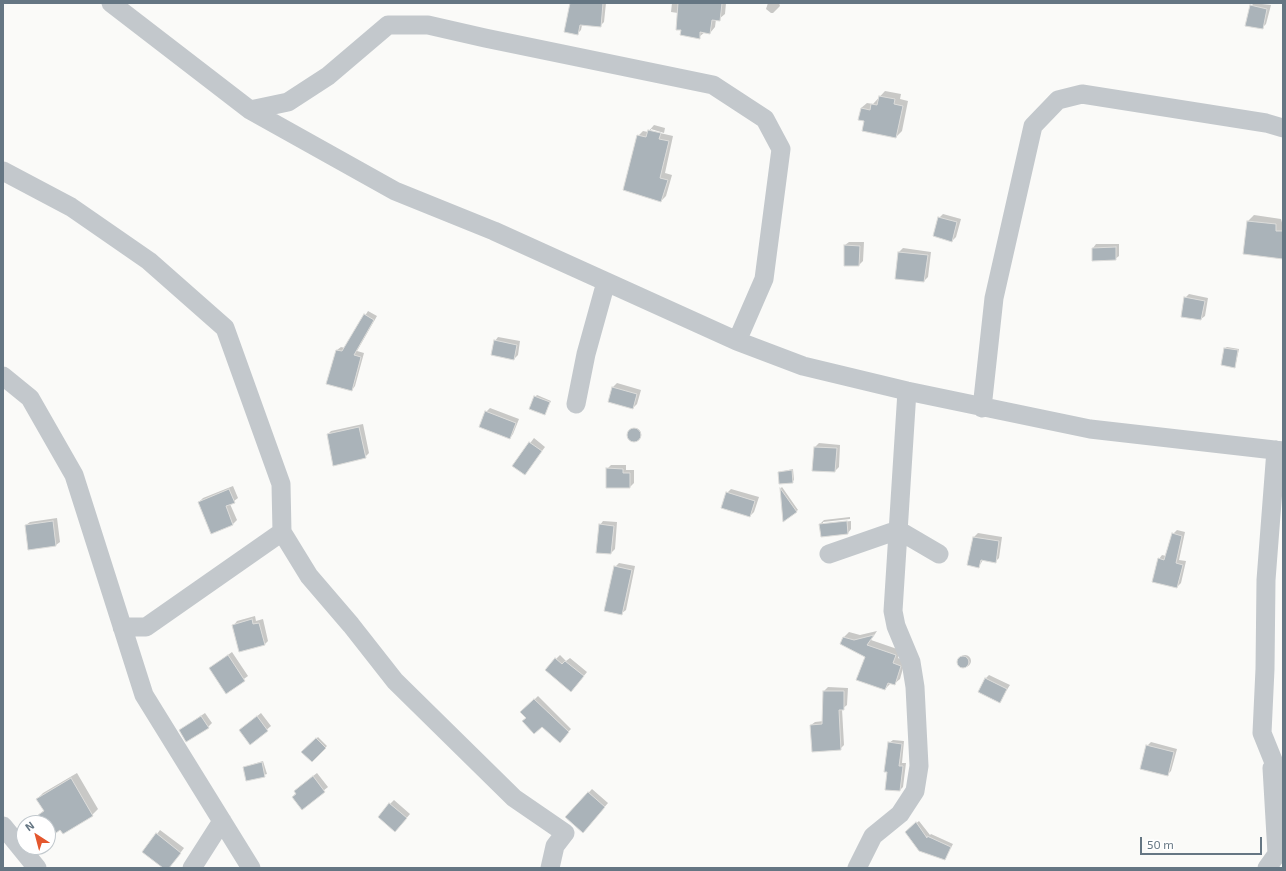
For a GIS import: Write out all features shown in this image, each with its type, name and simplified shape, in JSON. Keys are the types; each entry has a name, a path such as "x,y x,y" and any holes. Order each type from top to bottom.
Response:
{"street":[{"path":"111,3 250,110 395,191 494,231 737,341 803,366 982,408 1090,429 1280,450 1266,580 1265,669 1262,733 1283,785"},
{"path":"250,110 288,102 328,76 388,25 428,25 713,85 765,119 781,149 764,279 737,341"},
{"path":"982,408 994,298 1033,126 1058,100 1082,94 1266,123 1283,128"},
{"path":"3,171 71,207 149,261 226,328 281,484 282,532 309,576 351,624 395,681 514,798 565,833 555,846 550,868"},
{"path":"576,404 586,354 606,282"},
{"path":"3,376 30,398 74,475 144,695 251,868"},
{"path":"857,868 873,836 900,814 915,791 919,766 915,687 911,662 896,626 893,611 907,391"},
{"path":"829,554 898,530 939,554"},
{"path":"122,627 146,627 282,532"},
{"path":"1267,868 1277,854 1271,756"},
{"path":"192,868 222,821"},
{"path":"3,826 37,868"}],"building":[{"path":"570,3 603,3 601,27 580,25 578,35 564,32"},
{"path":"678,3 722,3 720,21 712,20 710,34 700,32 700,39 680,35 681,30 676,30"},
{"path":"1250,5 1267,9 1263,29 1245,26"},
{"path":"879,96 895,99 894,104 903,106 896,138 862,131 864,121 858,120 861,108 870,110 871,104 877,105"},
{"path":"648,130 661,133 659,139 669,141 660,178 668,180 661,202 623,190 637,135 646,137"},
{"path":"938,217 957,222 952,242 933,236"},
{"path":"1247,221 1276,224 1276,231 1283,231 1283,259 1243,254"},
{"path":"844,245 860,246 859,266 844,266"},
{"path":"1116,247 1116,260 1092,261 1092,248"},
{"path":"898,252 928,255 924,282 895,279"},
{"path":"1184,297 1205,301 1201,320 1181,317"},
{"path":"364,314 374,320 354,355 361,357 352,391 326,384 336,350 342,351"},
{"path":"494,340 517,345 514,360 491,355"},
{"path":"1224,348 1238,350 1235,368 1221,365"},
{"path":"612,387 637,394 633,409 608,402"},
{"path":"534,396 550,402 545,415 529,409"},
{"path":"485,411 516,423 510,439 479,427"},
{"path":"359,427 366,458 333,466 327,434"},
{"path":"634,428 639,430 641,435 639,440 634,442 629,440 627,435 629,430"},
{"path":"529,442 542,451 525,475 512,466"},
{"path":"814,447 837,448 835,472 812,471"},
{"path":"606,468 623,469 623,473 630,473 630,488 606,488"},
{"path":"792,470 793,483 779,484 778,472"},
{"path":"780,488 797,512 783,522"},
{"path":"229,489 235,503 226,506 233,525 211,534 198,502"},
{"path":"726,492 755,501 750,517 721,508"},
{"path":"53,521 56,546 28,550 25,525"},
{"path":"847,521 848,534 821,537 819,524"},
{"path":"599,524 614,526 611,554 596,553"},
{"path":"1172,533 1182,536 1176,563 1183,565 1177,588 1152,582 1158,558 1164,560"},
{"path":"973,537 999,541 996,563 981,560 979,568 967,565"},
{"path":"614,566 632,570 622,615 604,611"},
{"path":"252,619 253,624 259,623 265,645 239,652 232,625"},
{"path":"874,635 867,645 896,655 893,663 901,666 895,685 888,683 885,690 856,680 865,657 840,644 843,637 854,640"},
{"path":"228,655 245,681 226,694 209,668"},
{"path":"965,656 968,657 968,667 961,668 958,667 957,660 958,657"},
{"path":"555,658 562,664 565,661 584,676 571,692 545,670"},
{"path":"985,678 1007,689 1000,703 978,692"},
{"path":"823,691 844,691 844,710 839,710 841,750 812,752 810,725 822,724"},
{"path":"534,699 569,732 560,743 542,727 534,734 522,721 526,718 520,712"},
{"path":"201,716 209,728 186,742 179,730"},
{"path":"257,716 268,731 250,745 239,730"},
{"path":"316,738 326,748 312,762 301,752"},
{"path":"888,742 902,744 899,766 903,766 900,791 885,790 887,772 884,772"},
{"path":"1146,745 1174,752 1168,776 1140,769"},
{"path":"262,762 265,777 246,781 243,767"},
{"path":"313,776 325,792 302,810 292,797 296,794 294,791"},
{"path":"71,778 93,816 63,834 60,830 56,833 56,815 38,815 44,811 36,799"},
{"path":"588,792 605,807 583,833 565,817"},
{"path":"389,803 407,818 395,832 378,817"},
{"path":"916,822 927,838 927,836 951,847 945,860 919,851 905,832"},
{"path":"156,833 181,853 169,868 163,868 142,852"}]}
